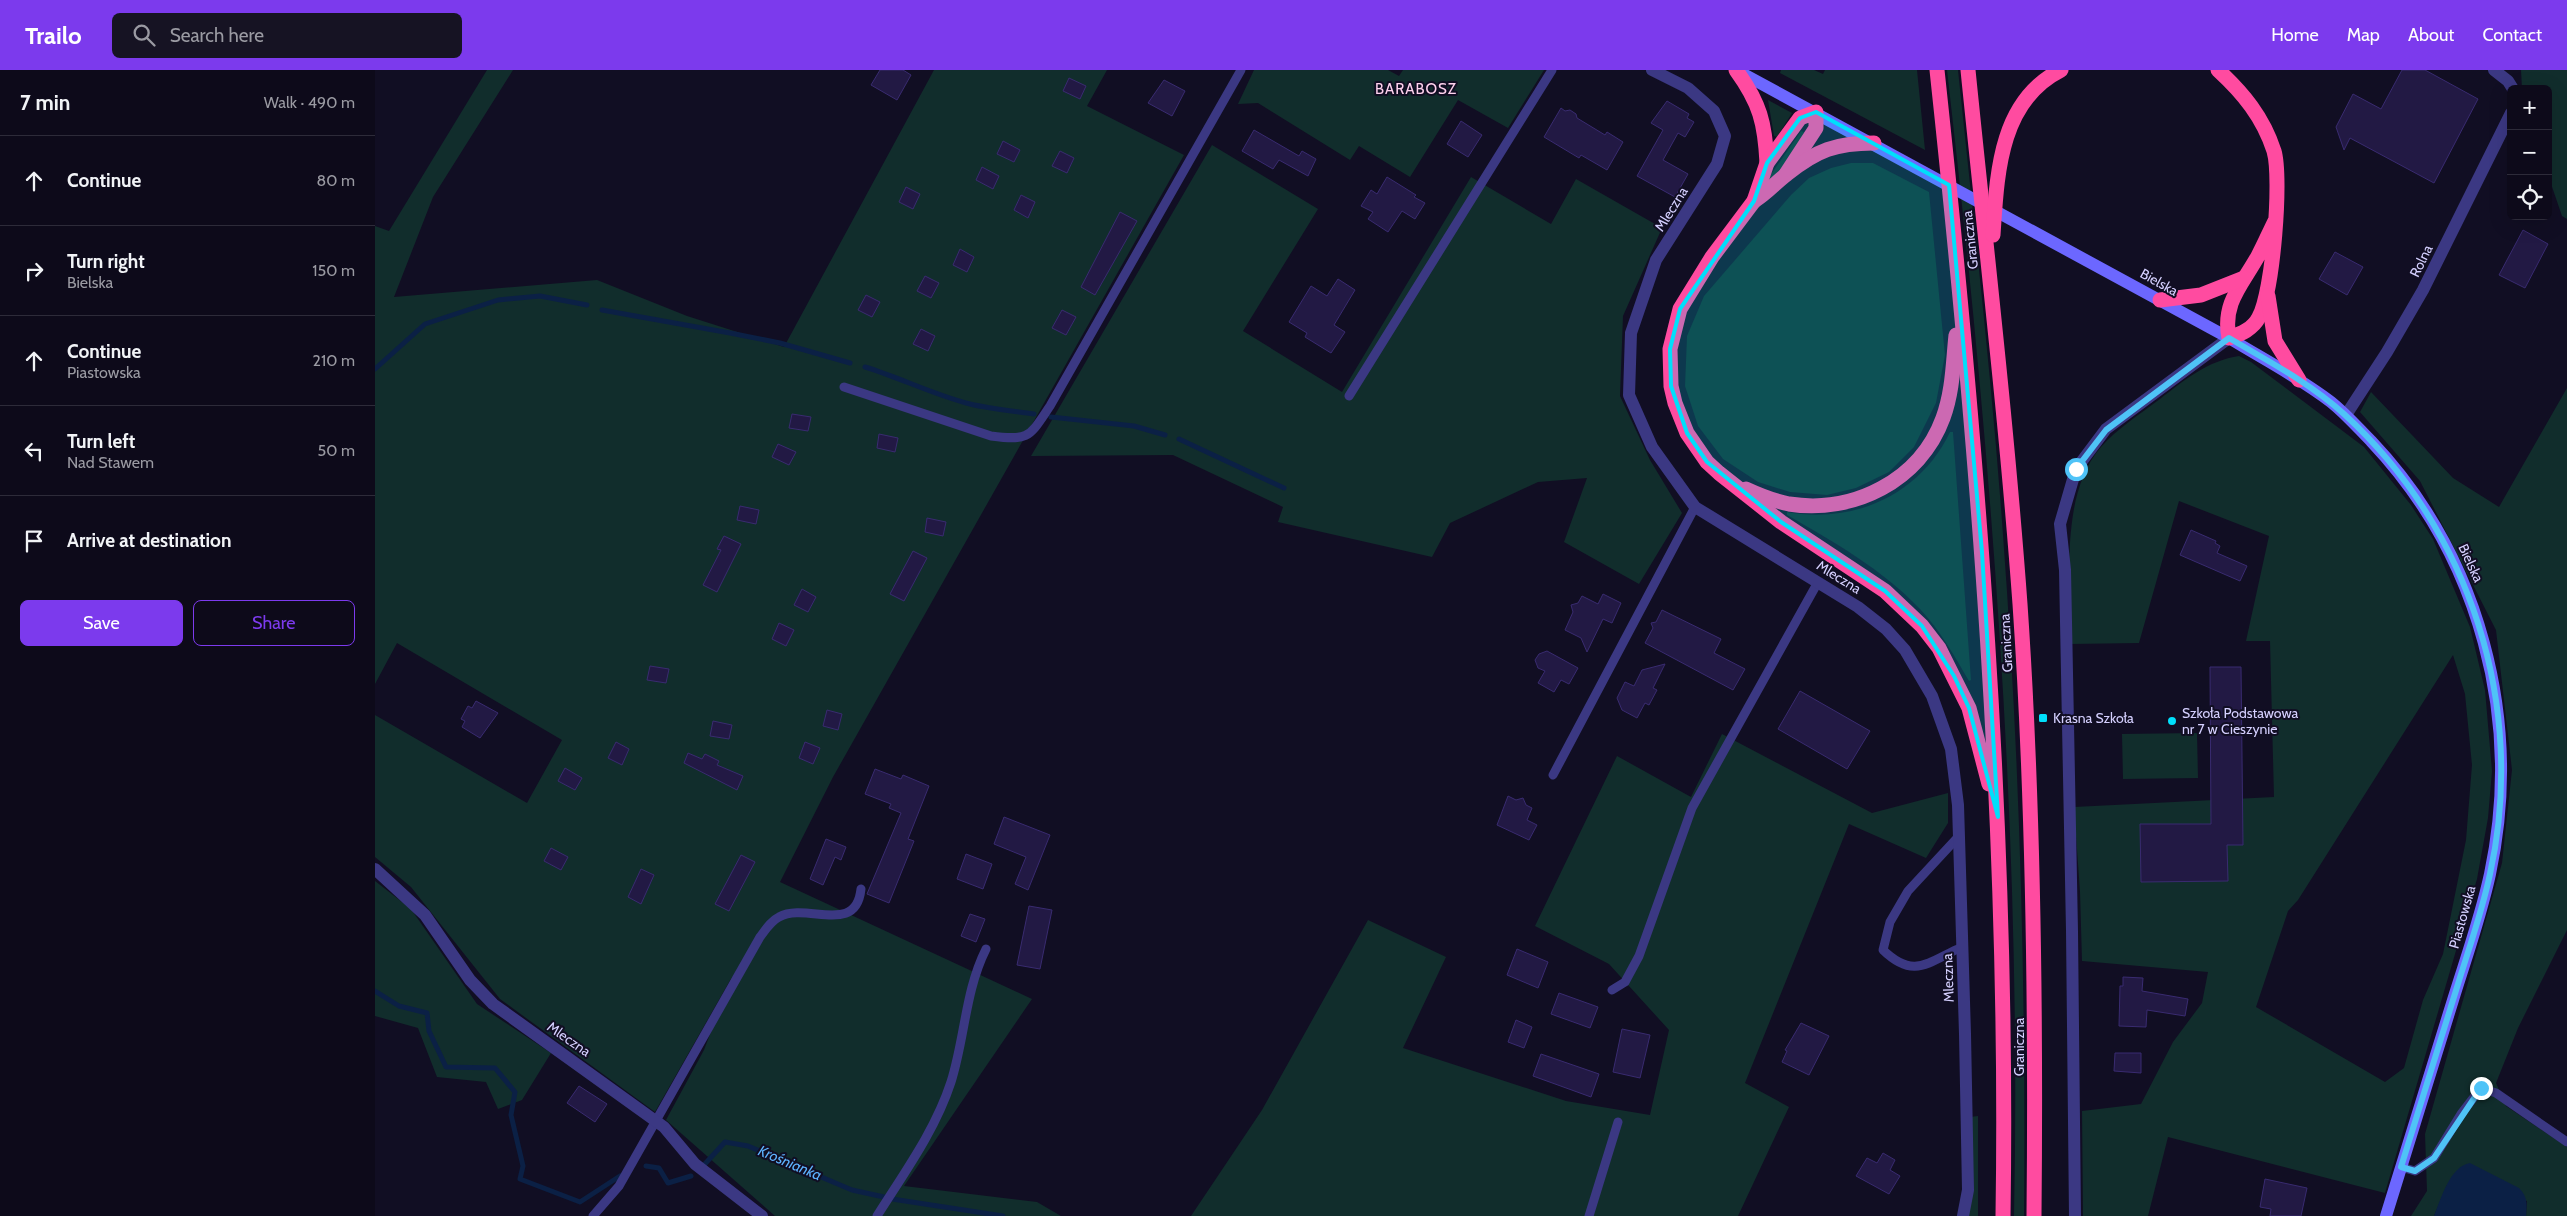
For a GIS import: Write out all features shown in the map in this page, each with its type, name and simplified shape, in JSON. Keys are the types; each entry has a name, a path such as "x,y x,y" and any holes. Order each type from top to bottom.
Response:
{"highway":[{"path":"1736,70 1752,92 1760,109 1765,130 1767,163"},
{"name":"Graniczna","path":"1937,70 1959,287 1982,552 1998,817 2003,986 2003,1216"},
{"name":"Graniczna","path":"1969,70 1991,279 2020,606 2028,766 2035,1012 2034,1216"},
{"path":"1991,279 1996,182 2008,131 2021,108 2038,87 2061,70"},
{"path":"2218,70 2252,105 2268,135 2274,152 2278,194 2267,294 2259,318 2243,334 2229,338 2226,321 2229,307 2258,256 2275,221"},
{"path":"1754,200 1767,193 1786,174 1816,128 1816,112 1800,118 1767,163 1754,200 1692,288 1680,310 1670,348 1671,386 1681,420 1697,449 1719,472 1781,522 1885,591 1922,626 1939,648 1969,708 1998,817"},
{"path":"1786,174 1823,150 1849,143 1874,143"},
{"path":"2160,300 2201,294 2244,278"},
{"path":"1719,472 1740,486 1763,496 1787,504 1807,506 1847,503 1880,490 1897,480 1913,466 1923,453 1943,419 1953,374 1959,287"},
{"path":"2267,294 2275,342 2299,380"}],"main road":[{"name":"Bielska","path":"1736,70 2033,230 2229,338 2299,380 2346,415 2393,465 2421,502 2450,551 2478,617"},
{"name":"Piastowska","path":"2386,1216 2480,910 2490,874 2499,818 2502,761 2499,709 2478,617"}],"street":[{"name":"Mleczna","path":"1652,70 1688,88 1715,111 1725,136 1717,164 1656,260 1631,333 1629,395 1653,447 1695,507 1858,607 1886,629 1905,650 1933,696 1951,750 1956,775 1962,947 1968,1190 1963,1216"},
{"path":"2494,70 2510,85"},
{"name":"Rolna","path":"2346,415 2387,352 2423,290 2507,121"},
{"path":"2075,1216 2072,912 2065,570 2060,524 2076,469 2106,430 2229,338"},
{"name":"Mleczna","path":"375,869 425,916 470,980 493,1004 657,1122 695,1164 762,1216"}],"lane":[{"path":"844,387 991,436 1015,439 1031,434 1050,406 1241,70"},
{"path":"1349,396 1552,70"},
{"path":"1553,774 1695,507"},
{"path":"1612,990 1625,982 1639,956 1696,801 1817,582"},
{"path":"1959,836 1908,892 1890,922 1883,950 1897,963 1916,968 1962,947"},
{"path":"593,1216 619,1186 657,1122 760,936 770,924 790,913 844,915 855,908 861,889"},
{"path":"877,1216 929,1134 951,1082 971,984 986,949"},
{"path":"2401,1167 2415,1171 2434,1158 2481,1088 2496,1093 2567,1142"},
{"path":"1589,1216 1618,1122"}],"highlighted area":[{"path":"1816,112 1949,185 1982,552 1998,817 1969,708 1954,676 1922,626 1885,591 1781,522 1707,462 1687,433 1671,386 1670,349 1680,309 1754,201 1767,163 1800,118"}],"green space":[{"path":"487,70 513,70 433,197 394,297 597,280 687,316 784,347 934,70 1107,70 1087,106 1184,155 833,777 780,882 1032,999 904,1186 1037,1202 1061,1216 775,1216 666,1120 704,1050 732,977 655,1112 500,999 411,887 375,857 375,715 527,803 562,740 397,643 375,684 375,226 389,231"},
{"path":"1254,70 1388,70 1399,76 1403,70 1544,70 1508,128 1458,100 1410,177 1359,146 1350,160 1258,103 1238,104"},
{"path":"1781,70 1814,70 1823,74 1825,70 1917,70 1925,150 1780,73"},
{"path":"1947,70 1958,70 1994,419 2009,620 2021,876 2024,1216 2014,1216 2015,1072 2013,929 2008,785 2000,642 1977,356"},
{"path":"2521,70 2567,70 2567,219 2562,216 2552,187 2552,85 2522,85"},
{"path":"1768,100 1792,113 1777,137 1774,136"},
{"path":"1801,131 1804,132 1798,147 1761,195 1758,193"},
{"path":"1212,145 1318,209 1243,331 1342,392 1471,177 1551,224 1576,179 1662,228 1623,316 1620,396 1650,460 1682,513 1639,584 1564,542 1587,478 1538,482 1450,523 1432,557 1278,522 1283,507 1173,455 1031,456"},
{"path":"1851,163 1873,163 1929,192 1945,355 1936,403 1914,447 1889,472 1856,488 1827,495 1790,492 1758,482 1723,459 1698,426 1685,386 1687,336 1704,296 1791,195 1809,178 1831,168"},
{"path":"2239,356 2251,362 2364,447 2411,505 2433,539 2470,627 2485,690 2492,771 2488,818 2477,879 2385,1193 2168,1137 2148,1216 2083,1216 2082,1111 2141,1104 2173,1042 2202,1003 2208,972 2082,961 2080,892 2074,807 2274,797 2270,641 2246,641 2269,536 2179,501 2139,643 2070,644 2069,568 2073,515 2079,490 2088,467 2101,447 2129,422 2187,379 2207,367 2228,358","holes":["2453,655 2465,694 2472,765 2466,840 2443,954 2423,1000 2404,1068 2385,1082 2256,1007 2288,911 2298,900"]},
{"path":"2567,388 2567,930 2518,1028 2496,1083 2506,1106 2567,1147 2567,1216 2526,1216 2527,1201 2447,1185 2434,1216 2411,1216 2427,1191 2425,1134 2502,863 2512,770 2496,630 2420,481 2360,412 2371,392 2453,478 2499,507"},
{"path":"1950,432 1953,432 1971,680 1969,681 1934,626 1920,609 1890,581 1857,557 1787,515 1787,512 1812,515 1837,513 1860,509 1882,500 1903,488 1921,473 1937,454"},
{"path":"2197,733 2198,778 2123,779 2122,734"},
{"path":"1722,734 1872,813 1948,793 1948,823 1926,858 1849,824 1745,1083 1789,1107 1738,1216 1191,1216 1262,1110 1368,920 1446,957 1403,1048 1566,1101 1650,1115 1669,1030 1609,964 1535,926 1617,756 1691,797"},
{"path":"375,881 411,909 477,1004 551,1053 522,1100 498,1109 486,1082 437,1077 418,1028 375,1016"},
{"path":"1978,1116 1978,1216 1967,1216 1970,1117"}],"water":[{"path":"2470,1163 2519,1188 2524,1194 2526,1201 2526,1216 2434,1216 2447,1184 2457,1170 2463,1165"}],"building":[{"path":"880,70 903,70 911,75 897,100 871,85"},
{"path":"2402,70 2425,70 2478,99 2434,183 2350,138 2344,150 2336,127 2353,94 2381,109"},
{"path":"1069,78 1086,86 1080,99 1063,91"},
{"path":"1164,80 1185,91 1172,116 1148,103"},
{"path":"1667,101 1689,114 1687,118 1694,122 1685,137 1678,133 1663,160 1688,174 1675,197 1637,176 1663,130 1651,123"},
{"path":"1561,108 1565,111 1570,110 1576,114 1577,118 1605,135 1607,132 1623,142 1607,170 1581,155 1579,158 1544,137"},
{"path":"1461,121 1482,135 1468,157 1447,144"},
{"path":"1254,130 1299,156 1302,151 1316,159 1308,176 1279,160 1273,169 1242,151"},
{"path":"1003,141 1020,150 1014,162 997,154"},
{"path":"1060,151 1074,158 1067,173 1052,166"},
{"path":"982,167 999,176 993,189 976,180"},
{"path":"1387,177 1416,195 1414,197 1425,203 1415,219 1402,211 1388,232 1368,219 1373,212 1361,206 1371,190 1377,194"},
{"path":"906,187 920,194 913,209 899,202"},
{"path":"1021,195 1035,202 1028,218 1014,210"},
{"path":"1120,212 1137,221 1095,295 1081,287"},
{"path":"2523,230 2548,244 2525,288 2499,275"},
{"path":"960,249 974,257 967,272 953,265"},
{"path":"2335,252 2363,267 2347,295 2319,279"},
{"path":"925,276 939,283 931,298 917,291"},
{"path":"1338,279 1355,290 1334,325 1345,332 1331,353 1305,337 1307,333 1289,322 1311,286 1327,296"},
{"path":"866,295 880,302 872,317 858,310"},
{"path":"1062,310 1076,317 1066,335 1052,328"},
{"path":"921,329 935,336 928,351 913,344"},
{"path":"792,414 811,417 808,431 789,428"},
{"path":"879,434 898,438 895,452 877,448"},
{"path":"778,444 796,452 789,465 772,457"},
{"path":"740,506 759,510 756,524 737,520"},
{"path":"927,518 946,522 943,536 925,532"},
{"path":"2191,530 2216,541 2215,543 2220,546 2217,553 2247,566 2240,581 2180,555"},
{"path":"724,536 741,544 717,592 703,585 721,550 717,549"},
{"path":"913,551 927,558 904,601 890,594"},
{"path":"802,589 816,597 808,612 794,605"},
{"path":"1603,594 1621,603 1612,623 1603,619 1587,652 1581,638 1565,630 1573,612 1571,605 1578,603 1582,596 1598,604"},
{"path":"1662,610 1721,639 1714,653 1745,669 1733,690 1645,643 1653,628 1651,623 1656,622"},
{"path":"779,623 794,630 786,646 772,639"},
{"path":"1547,651 1578,668 1569,684 1561,680 1554,692 1538,683 1545,671 1538,668 1535,660 1539,654"},
{"path":"1665,664 1653,688 1657,690 1649,705 1645,703 1637,718 1622,710 1617,698 1625,682 1634,686 1642,670"},
{"path":"650,666 669,669 666,683 647,680"},
{"path":"2210,667 2241,667 2243,845 2227,845 2228,881 2141,882 2140,824 2211,824"},
{"path":"1800,691 1870,731 1847,769 1778,729"},
{"path":"476,701 498,713 480,738 462,727 465,721 461,719 468,706 472,708"},
{"path":"827,710 842,714 838,730 823,726"},
{"path":"713,721 732,725 729,739 710,736"},
{"path":"616,742 629,749 622,765 608,758"},
{"path":"805,742 820,748 813,764 799,758"},
{"path":"688,753 702,759 705,754 719,761 717,765 743,776 737,790 684,763"},
{"path":"565,768 582,778 575,790 558,781"},
{"path":"875,769 901,779 903,775 929,786 908,839 914,841 889,903 867,894 901,813 889,808 891,804 865,794"},
{"path":"1508,796 1516,800 1523,798 1526,805 1532,808 1527,820 1537,825 1529,840 1497,825"},
{"path":"1004,817 1050,835 1028,890 1015,884 1026,857 994,844"},
{"path":"826,839 846,847 841,860 835,857 823,885 810,879"},
{"path":"551,848 568,857 561,870 544,861"},
{"path":"966,854 992,864 983,889 957,879"},
{"path":"741,855 755,862 729,911 715,904"},
{"path":"641,869 654,875 641,904 628,897"},
{"path":"1029,906 1052,910 1040,969 1017,965"},
{"path":"970,914 985,919 976,942 961,936"},
{"path":"1517,949 1548,962 1538,988 1507,975"},
{"path":"2123,977 2143,978 2142,991 2188,999 2185,1016 2147,1010 2146,1027 2119,1026 2120,986 2123,986"},
{"path":"1559,993 1598,1007 1590,1028 1551,1014"},
{"path":"1516,1020 1532,1027 1524,1048 1508,1042"},
{"path":"1801,1023 1829,1036 1809,1075 1782,1062 1787,1051 1785,1050"},
{"path":"1622,1029 1650,1035 1640,1078 1613,1072"},
{"path":"2115,1053 2141,1053 2141,1073 2114,1071"},
{"path":"1541,1054 1599,1074 1591,1097 1533,1076"},
{"path":"579,1086 607,1104 595,1122 567,1103"},
{"path":"1883,1153 1895,1160 1890,1170 1900,1176 1889,1194 1856,1176 1867,1158 1877,1163"},
{"path":"2265,1179 2307,1188 2301,1216 2270,1216 2271,1209 2260,1207"}],"waterway":[{"path":"375,369 425,324 498,300 540,296 587,305"},
{"path":"602,310 780,343 850,363"},
{"path":"865,367 970,404 1034,414"},
{"path":"1051,417 1134,426 1165,435"},
{"path":"1179,439 1284,488"},
{"name":"Krośnianka","path":"375,991 399,1006 427,1013 429,1031 446,1067 495,1068 515,1092 511,1115 523,1166 520,1179 580,1202 620,1176"},
{"name":"Krośnianka","path":"703,1166 725,1142 748,1146 852,1190 884,1197"},
{"name":"Krośnianka","path":"646,1166 659,1168 668,1183 691,1176"},
{"name":"Krośnianka","path":"892,1199 1003,1216"}],"place":[{"name":"Krasna Szkoła","path":"2043,718"},
{"name":"Szkoła Podstawowa nr 7 w Cieszynie","path":"2172,721"}],"district":[{"name":"BARABOSZ","path":"1416,89"}],"route":[{"path":"2076,469 2106,430 2229,338 2299,380 2346,415 2393,465 2421,502 2450,551 2478,617 2489,658 2499,709 2502,761 2499,818 2490,874 2401,1167 2415,1171 2434,1158 2461,1114 2481,1088"}]}
